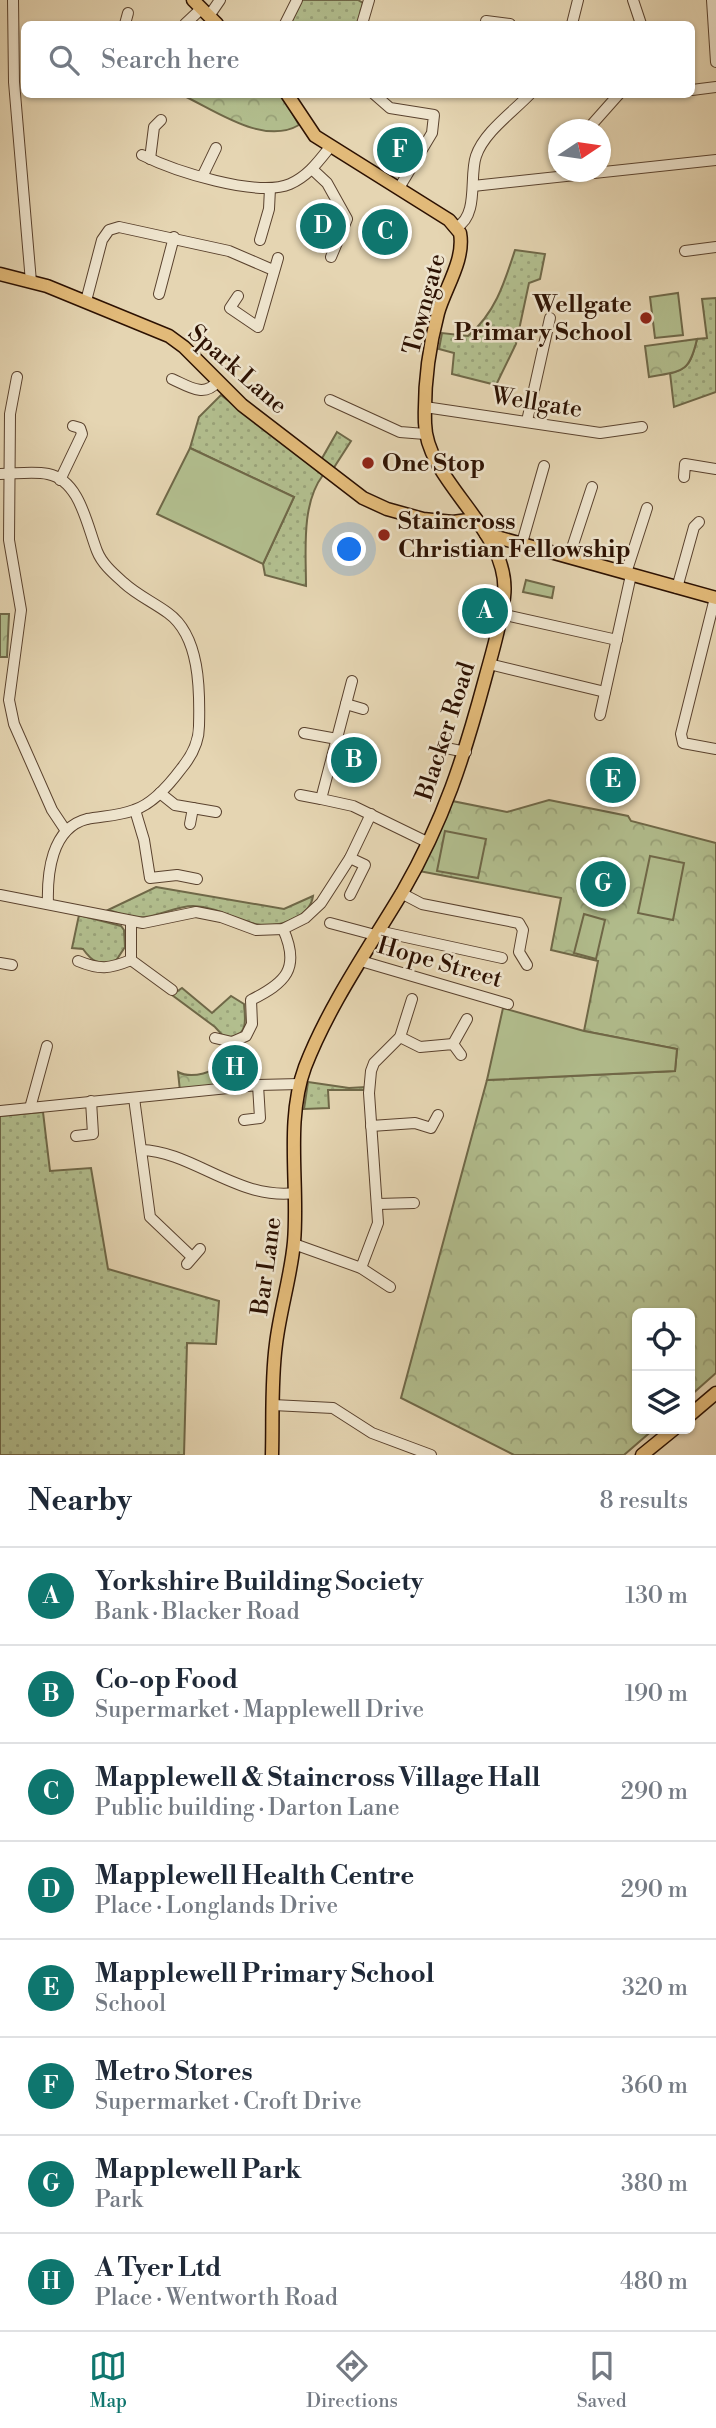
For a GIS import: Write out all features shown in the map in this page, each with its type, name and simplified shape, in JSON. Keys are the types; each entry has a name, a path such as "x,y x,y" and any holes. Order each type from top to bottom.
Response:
{"main road":[{"path":"289,98 304,124 330,147 457,227"},
{"name":"Towngate","path":"457,227 462,238 460,251 435,328 425,407 425,434 436,458 486,534"},
{"name":"Spark Lane","path":"0,274 86,301 169,336 184,347 242,405 363,498 387,509 423,519 453,522 476,519"},
{"path":"486,534 715,598"},
{"name":"Blacker Road","path":"300,1084 309,1059 427,842 453,788 466,752 501,614 505,584 496,553 486,534"},
{"path":"496,553 520,542"},
{"name":"Bar Lane","path":"271,1455 275,1345 294,1244 297,1099 300,1084"},
{"path":"695,1411 716,1393"},
{"path":"642,1455 668,1434"}],"street":[{"path":"13,0 14,82 31,282"},
{"path":"205,12 220,0"},
{"path":"286,21 297,0"},
{"path":"363,21 369,0"},
{"path":"573,21 578,0"},
{"path":"634,0 640,21"},
{"path":"712,0 716,62"},
{"path":"126,21 128,13"},
{"path":"695,90 716,87"},
{"path":"378,98 390,108 434,115 432,133 399,188"},
{"path":"457,227 467,215 476,156 483,144 524,98"},
{"path":"597,119 615,98"},
{"path":"161,120 154,127 146,157 203,175 270,188 292,183 313,169 330,147"},
{"path":"203,175 216,148"},
{"path":"611,170 716,160"},
{"path":"313,169 327,183 347,219 331,257"},
{"path":"473,186 548,177"},
{"path":"260,240 269,209 270,188"},
{"path":"86,301 102,240 109,230 119,227 229,251 273,270"},
{"path":"159,294 174,237"},
{"path":"685,251 716,247"},
{"path":"237,296 230,308 258,327 278,258"},
{"path":"527,421 550,317"},
{"path":"17,377 4,474 4,540 21,610 4,700 52,810 66,831"},
{"path":"172,379 204,391 211,389 217,382"},
{"path":"330,401 400,432 425,434"},
{"name":"Wellgate","path":"425,407 600,433 642,427"},
{"path":"60,480 82,434 80,428 73,426"},
{"path":"684,477 685,464 716,469"},
{"path":"520,542 544,466"},
{"path":"4,474 49,474 73,492 84,513 99,556 131,589 170,614 192,648 200,729 196,746 187,762 160,793 135,810 84,820 66,831 58,843 48,875 48,904"},
{"path":"569,557 592,486"},
{"path":"600,715 629,574 647,508"},
{"path":"677,588 694,527 699,522"},
{"path":"715,598 681,734 683,743 716,749"},
{"path":"501,614 617,640"},
{"path":"489,664 606,692"},
{"path":"321,799 352,681"},
{"path":"346,704 363,709"},
{"path":"304,733 337,739"},
{"path":"440,747 466,752"},
{"path":"160,793 175,805 216,812"},
{"path":"300,795 371,814 427,842"},
{"path":"190,824 193,808"},
{"path":"135,810 144,840 150,878 177,875 197,879"},
{"path":"0,895 143,923 196,912 221,917 256,930 283,929 305,918 321,903 350,858 371,814"},
{"path":"350,858 365,865 350,895"},
{"path":"401,893 422,904 519,923 523,930 519,952 527,965"},
{"path":"131,921 131,960"},
{"path":"330,923 502,958"},
{"path":"215,1038 232,1042 246,1036 251,1024 251,1000 274,988 286,976 290,952 283,929"},
{"path":"78,961 98,970 110,969 131,960"},
{"path":"131,960 172,990"},
{"name":"Hope Street","path":"361,961 508,1004"},
{"path":"0,962 12,965"},
{"path":"361,1268 376,1234 378,1204 371,1126 371,1071 374,1063 400,1037 412,999"},
{"path":"453,1044 467,1020"},
{"path":"400,1037 420,1047 453,1044"},
{"path":"453,1044 461,1055"},
{"path":"30,1108 47,1046"},
{"path":"0,1111 258,1085 300,1084"},
{"path":"244,1120 260,1118 258,1085"},
{"path":"134,1098 150,1217 193,1257"},
{"path":"76,1136 93,1134 91,1101"},
{"path":"371,1126 415,1123 432,1132 438,1115"},
{"path":"141,1150 167,1156 267,1195 295,1193"},
{"path":"378,1204 414,1203"},
{"path":"294,1244 361,1268 390,1287"},
{"path":"273,1405 333,1408 372,1433 431,1455"}],"green space":[{"path":"302,0 358,0 363,3 359,21 292,21"},
{"path":"188,98 284,98 299,125 270,131 255,129"},
{"path":"515,250 545,254 540,279 529,283 516,344 496,385 452,374 454,353 439,349 442,333 468,336 485,318 498,297"},
{"path":"678,293 683,335 655,338 650,297"},
{"path":"716,298 716,392 674,407 670,373 686,365 692,357 697,339 707,338 702,299"},
{"path":"697,339 691,359 682,369 649,377 645,346"},
{"path":"221,395 323,475 311,500 308,514 306,586 265,575 263,564 294,497 190,448 199,417"},
{"path":"337,432 351,441 333,469 321,460"},
{"path":"190,448 294,497 263,564 157,514"},
{"path":"526,580 554,587 552,598 523,592"},
{"path":"0,614 9,614 7,657 0,657"},
{"path":"549,800 628,816 631,821 716,843 716,1373 695,1392 695,1308 632,1308 632,1434 648,1434 624,1455 514,1455 401,1398 487,1080 675,1071 677,1049 584,1031 598,961 551,950 561,898 419,871 452,801 507,812"},
{"path":"445,831 486,839 478,878 437,871"},
{"path":"650,856 684,863 673,920 638,913"},
{"path":"156,887 284,909 313,896 310,904 299,916 272,925 255,924 193,906 141,917 108,910"},
{"path":"584,914 605,920 596,959 574,953"},
{"path":"79,915 121,926 124,930 125,947 115,962 96,962 83,949 72,948"},
{"path":"182,988 212,1013 231,996 244,1004 245,1023 242,1031 235,1038 225,1038 215,1027 172,995"},
{"path":"503,1008 584,1031 677,1049 675,1071 487,1080"},
{"path":"230,1046 238,1054 236,1058 230,1058 225,1083 180,1091 178,1072 196,1075 216,1068 224,1060 224,1048"},
{"path":"308,1082 349,1088 365,1087 364,1090 328,1090 329,1108 304,1109"},
{"path":"43,1112 50,1171 91,1168 108,1269 219,1301 216,1344 187,1343 184,1455 0,1455 0,1116"}],"place":[{"name":"Metro Stores","path":"400,150"},
{"name":"Mapplewell Health Centre","path":"323,226"},
{"name":"Mapplewell & Staincross Village Hall","path":"385,232"},
{"name":"Wellgate Primary School","path":"646,318"},
{"name":"One Stop","path":"368,463"},
{"name":"Staincross Christian Fellowship","path":"384,535"},
{"name":"Yorkshire Building Society","path":"485,611"},
{"name":"Co-op Food","path":"354,760"},
{"name":"Mapplewell Primary School","path":"613,780"},
{"name":"Mapplewell Park","path":"603,884"},
{"name":"A Tyer Ltd","path":"235,1068"}]}
